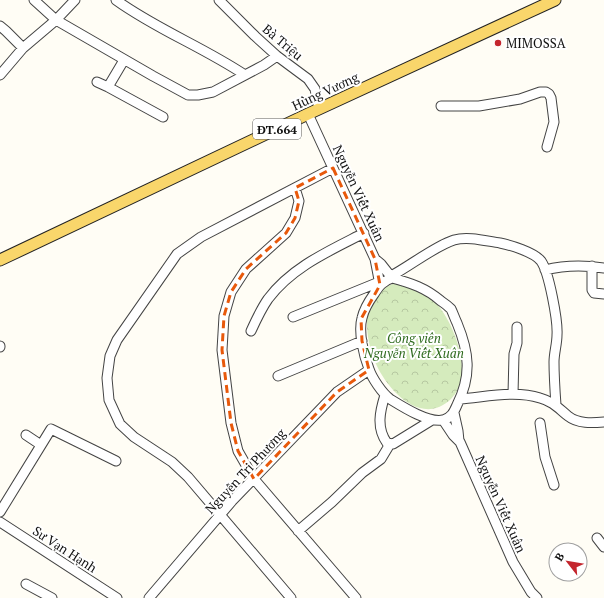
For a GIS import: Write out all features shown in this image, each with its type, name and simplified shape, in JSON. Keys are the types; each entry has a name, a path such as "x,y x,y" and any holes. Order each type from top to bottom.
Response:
{"main road":[{"name":"Hùng Vương","path":"0,260 308,114 555,0"}],"street":[{"path":"34,0 56,20 124,60 178,90 192,96 212,92 264,65 277,56"},
{"path":"0,75 23,48 56,20 75,0"},
{"path":"116,0 144,18 226,62 245,75"},
{"name":"Bà Triệu","path":"219,0 277,56 308,79 315,88 319,109"},
{"path":"0,26 23,48"},
{"path":"108,87 124,60"},
{"path":"97,82 163,117"},
{"path":"441,106 479,106 520,99 540,92 546,92 551,98 554,122 547,147"},
{"name":"Nguyễn Viết Xuân","path":"308,114 375,259 379,284"},
{"path":"291,598 188,477 172,462 134,437 120,424 109,400 106,378 110,356 117,340 178,254 202,237 333,168"},
{"path":"295,188 299,202 295,218 286,233 246,269 231,292 224,316 222,350 231,422 238,451 254,479 356,598"},
{"path":"251,331 265,303 282,283 302,266 316,257 364,233"},
{"path":"293,317 379,284 442,246 453,241 461,239 496,242 515,247 539,259 545,270 552,295 557,330 554,353 556,405"},
{"path":"375,259 391,277 418,285 428,290 450,309 464,339 468,360 466,380 460,399 454,412 449,418 443,420 432,420 400,406 385,395 369,370 362,341 361,319 366,305 379,284"},
{"path":"545,270 569,266 592,266 604,268"},
{"path":"592,266 592,290 594,293 604,294"},
{"path":"513,394 514,354 517,343 516,327"},
{"path":"278,376 362,341"},
{"name":"Nguyễn Tri Phương","path":"149,598 232,502 337,392 369,370"},
{"path":"460,399 513,394 541,398 556,405 569,417 575,420 588,423 604,422"},
{"path":"385,395 379,418 385,440 390,444"},
{"path":"454,412 459,441"},
{"path":"298,531 381,459 390,444 397,442 432,420"},
{"name":"Nguyễn Viết Xuân","path":"443,420 459,441 513,562 536,598"},
{"path":"540,423 545,457 554,485"},
{"path":"0,512 52,429 116,462"},
{"path":"26,435 41,445"},
{"name":"Sư Vạn Hạnh","path":"0,522 116,598"},
{"path":"597,538 604,547"},
{"path":"26,584 52,598"}],"highlighted area":[{"path":"333,168 375,259 380,285 361,319 362,341 369,370 337,392 254,479 238,451 231,423 222,350 224,316 231,292 246,269 286,233 295,218 299,201 295,188"}],"green space":[{"name":"Công viên Nguyễn Viết Xuân","path":"398,283 426,295 437,304 444,313 456,337 462,365 461,378 458,389 451,399 440,407 429,409 418,407 407,402 389,385 381,374 373,358 367,329 369,307 382,290 387,286"}],"place":[{"name":"MIMOSSA","path":"498,43"}]}
